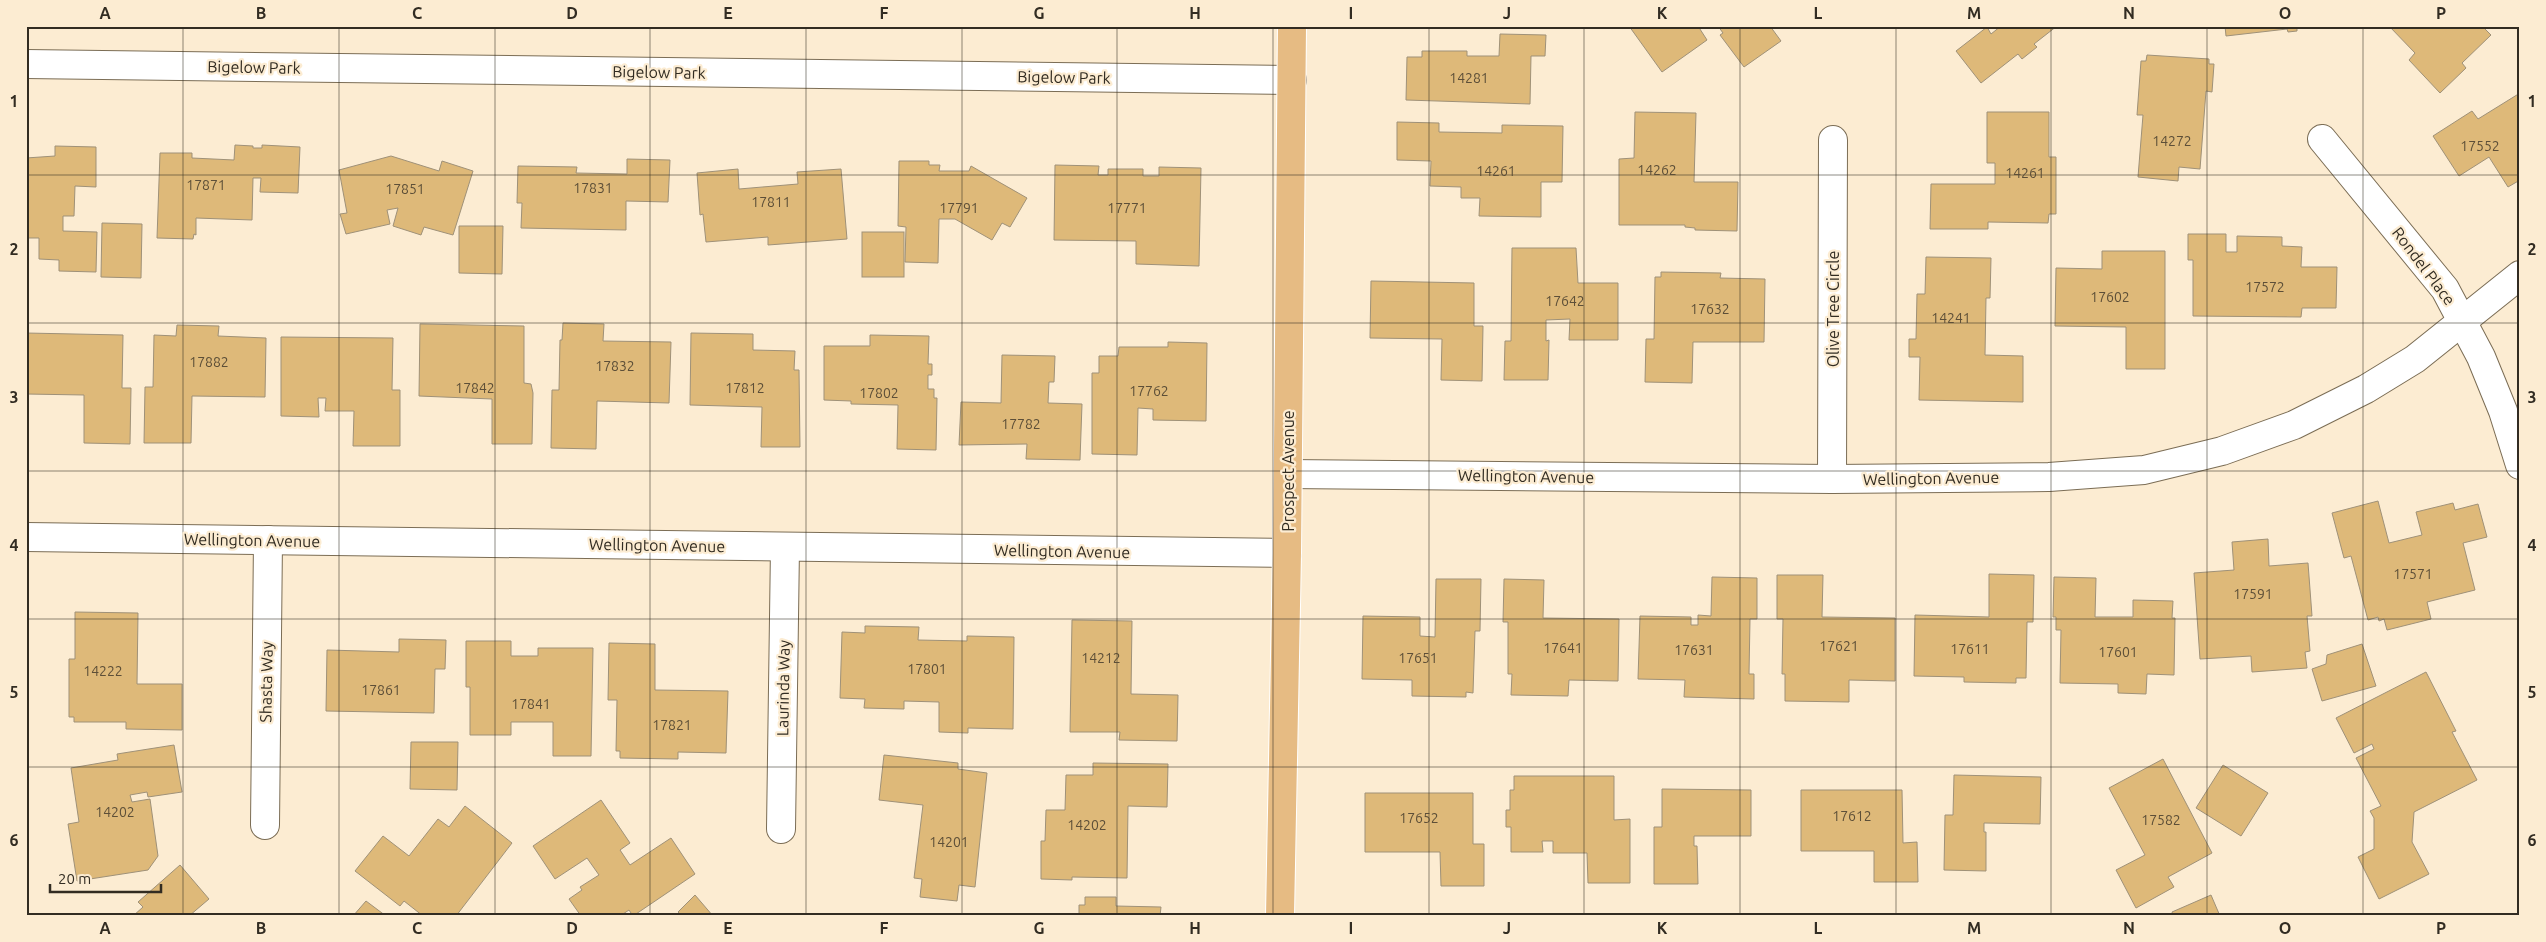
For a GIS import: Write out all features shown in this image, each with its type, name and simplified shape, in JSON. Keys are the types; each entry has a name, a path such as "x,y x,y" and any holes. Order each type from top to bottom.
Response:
{"main road":[{"name":"Prospect Avenue","path":"1280,916 1288,554 1292,26"}],"street":[{"name":"Bigelow Park","path":"26,64 1292,80"},
{"name":"Rondel Place","path":"2322,139 2445,288 2464,320 2503,411 2520,465"},
{"name":"Olive Tree Circle","path":"1832,479 1833,140"},
{"name":"Wellington Avenue","path":"1288,474 1832,479 2049,477 2144,470 2222,451 2294,425 2366,389 2415,359 2520,275"},
{"name":"Wellington Avenue","path":"26,537 1288,554"},
{"name":"Shasta Way","path":"265,824 268,540"},
{"name":"Laurinda Way","path":"781,829 785,547"}],"building":[{"path":"1629,26 1698,26 1707,40 1662,72"},
{"path":"1718,26 1770,26 1781,41 1744,67 1720,35 1723,33"},
{"path":"2001,26 2057,26 2034,44 2037,47 2022,59 2018,54 1981,83 1956,51 1987,27 1991,34"},
{"path":"2225,26 2312,26 2297,28 2297,31 2288,32 2287,29 2226,36"},
{"path":"2389,26 2488,26 2485,29 2491,35 2462,63 2466,68 2440,93 2409,60 2415,53"},
{"path":"1500,34 1546,35 1545,56 1531,56 1530,104 1406,100 1407,57 1422,57 1422,51 1467,51 1467,56 1499,56"},
{"path":"2147,55 2209,59 2209,64 2214,64 2212,92 2206,91 2200,169 2179,167 2178,181 2138,177 2143,115 2137,115 2141,61 2146,61"},
{"path":"2520,93 2520,180 2508,187 2489,157 2459,176 2433,136 2472,111 2478,119"},
{"path":"1635,112 1696,113 1694,182 1738,182 1737,231 1695,230 1695,228 1685,227 1685,225 1619,225 1619,159 1634,158"},
{"path":"1987,112 2049,112 2049,157 2056,157 2056,214 2049,214 2048,223 1988,222 1988,229 1930,229 1931,184 1995,184 1995,163 1987,163"},
{"path":"1397,122 1439,123 1439,132 1502,133 1502,125 1563,126 1562,182 1541,182 1541,217 1479,216 1480,198 1461,198 1461,187 1430,186 1431,161 1397,160"},
{"path":"235,145 253,146 253,148 262,148 262,145 300,147 298,193 260,192 261,178 253,178 252,220 196,218 196,235 194,234 193,239 157,238 160,153 192,153 192,158 234,160"},
{"path":"55,146 96,147 96,187 75,186 74,216 63,216 63,231 97,232 96,272 59,271 59,260 39,259 39,238 26,238 26,158 55,156"},
{"path":"391,156 439,171 442,161 473,171 453,235 424,227 421,235 393,226 398,208 387,210 390,224 346,234 340,214 347,213 339,170"},
{"path":"627,159 670,160 668,202 626,201 626,230 521,228 522,203 517,203 518,166 577,167 576,173 627,174"},
{"path":"899,161 929,161 929,165 940,165 939,171 969,171 971,166 1027,198 1010,227 1002,223 992,240 955,219 939,219 938,263 905,262 906,227 898,226"},
{"path":"1055,165 1099,166 1098,175 1108,175 1108,169 1143,169 1143,176 1159,176 1159,167 1201,168 1199,266 1136,264 1136,241 1054,240"},
{"path":"738,169 739,189 798,184 797,172 841,169 847,239 768,245 768,237 706,242 703,214 700,215 697,173"},
{"path":"102,223 142,224 141,278 101,277"},
{"path":"459,226 503,226 502,274 459,273"},
{"path":"862,232 904,232 904,277 862,277"},
{"path":"2188,234 2226,234 2226,252 2237,252 2237,236 2282,237 2282,246 2302,247 2301,267 2337,267 2336,308 2302,308 2301,317 2193,316 2193,260 2188,260"},
{"path":"1512,248 1576,248 1578,283 1618,283 1618,340 1569,340 1570,319 1546,320 1546,341 1549,340 1548,380 1504,380 1505,341 1511,341"},
{"path":"2102,251 2165,251 2165,369 2126,369 2126,327 2055,326 2056,268 2102,269"},
{"path":"1926,257 1991,258 1990,298 1986,298 1985,355 2023,356 2023,402 1919,400 1920,357 1909,357 1909,339 1916,339 1917,294 1925,294"},
{"path":"1661,272 1721,273 1720,278 1765,279 1764,342 1693,342 1692,383 1645,382 1646,339 1654,339 1655,277 1661,277"},
{"path":"1371,281 1474,283 1474,326 1483,326 1482,381 1441,380 1442,339 1370,338"},
{"path":"563,323 604,324 603,341 671,342 669,403 597,401 596,449 551,448 552,390 559,390 560,340 562,340"},
{"path":"420,324 524,326 524,383 531,384 533,393 532,444 492,444 492,399 419,396"},
{"path":"177,325 219,326 218,336 266,338 265,397 192,396 191,443 144,443 145,387 153,387 154,335 176,336"},
{"path":"26,333 123,335 122,388 131,388 130,444 84,443 84,395 26,394"},
{"path":"691,333 753,334 753,350 795,351 794,370 799,370 800,447 761,447 762,407 690,405"},
{"path":"870,335 929,336 928,364 932,364 932,375 928,375 928,389 934,389 934,398 937,398 936,450 897,449 898,405 851,404 851,401 824,400 824,346 870,346"},
{"path":"281,337 393,338 392,390 400,390 400,446 353,446 354,411 325,411 326,398 318,398 319,417 281,416"},
{"path":"1168,342 1207,343 1206,421 1153,420 1153,409 1138,408 1137,455 1092,454 1092,373 1099,373 1099,356 1118,356 1119,347 1168,347"},
{"path":"1002,355 1055,356 1054,382 1049,382 1048,403 1082,404 1080,460 1026,459 1027,444 959,445 961,402 1001,403"},
{"path":"2378,501 2389,543 2422,535 2416,512 2453,503 2455,510 2478,504 2487,537 2463,543 2475,590 2427,602 2431,619 2387,630 2384,619 2379,621 2378,617 2368,620 2351,556 2344,558 2332,513"},
{"path":"2268,539 2269,566 2308,563 2312,616 2307,616 2310,651 2305,652 2307,668 2252,672 2251,656 2200,659 2194,573 2234,570 2232,542"},
{"path":"1989,574 2034,575 2033,622 2027,622 2026,678 2016,678 2016,683 1964,682 1964,677 1914,676 1915,615 1989,617"},
{"path":"1777,575 1823,575 1822,617 1895,618 1895,681 1849,680 1849,702 1785,701 1785,674 1782,674 1783,619 1777,619"},
{"path":"1712,577 1757,578 1757,619 1750,619 1749,674 1754,674 1754,699 1684,697 1685,680 1638,679 1640,616 1691,617 1691,625 1698,625 1698,615 1711,616"},
{"path":"2054,577 2096,578 2095,617 2133,617 2133,600 2173,601 2172,618 2175,618 2174,675 2147,674 2146,694 2118,693 2118,684 2060,683 2061,630 2056,630 2056,617 2053,617"},
{"path":"1436,579 1481,579 1480,631 1475,631 1473,693 1466,692 1466,697 1412,696 1412,680 1362,679 1363,616 1420,617 1420,636 1435,637"},
{"path":"1504,579 1544,580 1543,618 1619,619 1618,681 1569,680 1568,696 1511,695 1512,674 1508,674 1508,622 1503,622"},
{"path":"75,612 138,613 137,684 182,684 182,730 126,729 126,722 74,722 74,717 69,717 69,659 75,659"},
{"path":"1072,620 1132,621 1131,694 1178,695 1177,741 1119,740 1120,732 1070,732"},
{"path":"865,626 919,627 918,640 967,641 967,636 1014,637 1013,729 968,728 968,733 939,732 939,702 904,701 904,709 864,708 865,699 840,698 842,632 865,633"},
{"path":"399,639 446,640 445,669 435,669 434,713 326,711 327,650 399,652"},
{"path":"466,641 511,641 511,656 538,656 538,648 593,648 591,756 553,756 553,722 511,722 511,735 470,735 470,687 466,687"},
{"path":"609,643 655,644 655,690 728,691 726,753 678,752 678,759 620,758 620,751 616,751 617,700 608,700"},
{"path":"2362,644 2376,686 2322,701 2312,669 2326,664 2327,655"},
{"path":"2426,672 2456,731 2452,732 2477,780 2414,812 2412,842 2429,874 2379,899 2358,857 2374,849 2374,818 2370,811 2381,806 2356,758 2374,749 2372,744 2354,753 2336,718"},
{"path":"411,742 458,742 457,790 410,789"},
{"path":"174,745 182,792 148,797 147,792 130,795 132,802 150,799 158,856 148,870 77,881 68,824 79,822 71,768 118,760 117,754"},
{"path":"884,755 958,763 958,769 987,773 975,887 959,885 957,901 920,897 922,879 914,878 923,805 879,800"},
{"path":"2163,759 2212,853 2168,877 2174,887 2136,908 2116,870 2145,855 2109,788"},
{"path":"1093,763 1168,764 1167,807 1128,806 1127,878 1072,877 1072,880 1041,879 1041,841 1045,841 1046,810 1065,810 1066,775 1093,775"},
{"path":"2223,765 2268,793 2241,836 2196,808"},
{"path":"1954,775 2041,777 2040,824 1984,823 1984,832 1986,832 1986,871 1944,870 1945,815 1953,815"},
{"path":"1514,776 1614,776 1614,820 1630,819 1630,883 1588,883 1587,853 1553,853 1553,841 1542,841 1543,852 1511,852 1511,827 1506,827 1506,810 1510,810 1510,790 1514,790"},
{"path":"1662,789 1751,790 1751,836 1694,836 1694,846 1697,846 1698,884 1654,884 1654,827 1662,827"},
{"path":"1801,790 1902,790 1903,843 1917,842 1918,882 1874,882 1874,851 1801,851"},
{"path":"1365,793 1473,793 1473,844 1484,844 1484,886 1441,886 1440,852 1365,852"},
{"path":"601,800 630,843 620,850 630,865 671,838 695,874 633,916 629,910 620,916 581,916 569,899 582,890 580,887 599,875 587,858 555,879 533,846"},
{"path":"465,806 512,843 456,916 423,916 404,901 400,906 355,871 383,836 409,856 438,819 449,827"},
{"path":"180,865 209,899 189,916 133,916 143,907 138,902"},
{"path":"695,895 713,916 676,916 678,912"},
{"path":"2211,895 2220,916 2173,916 2172,912"},
{"path":"1085,897 1116,897 1116,906 1161,907 1160,916 1079,916 1079,905 1085,905"},
{"path":"366,901 386,916 353,916"}]}
